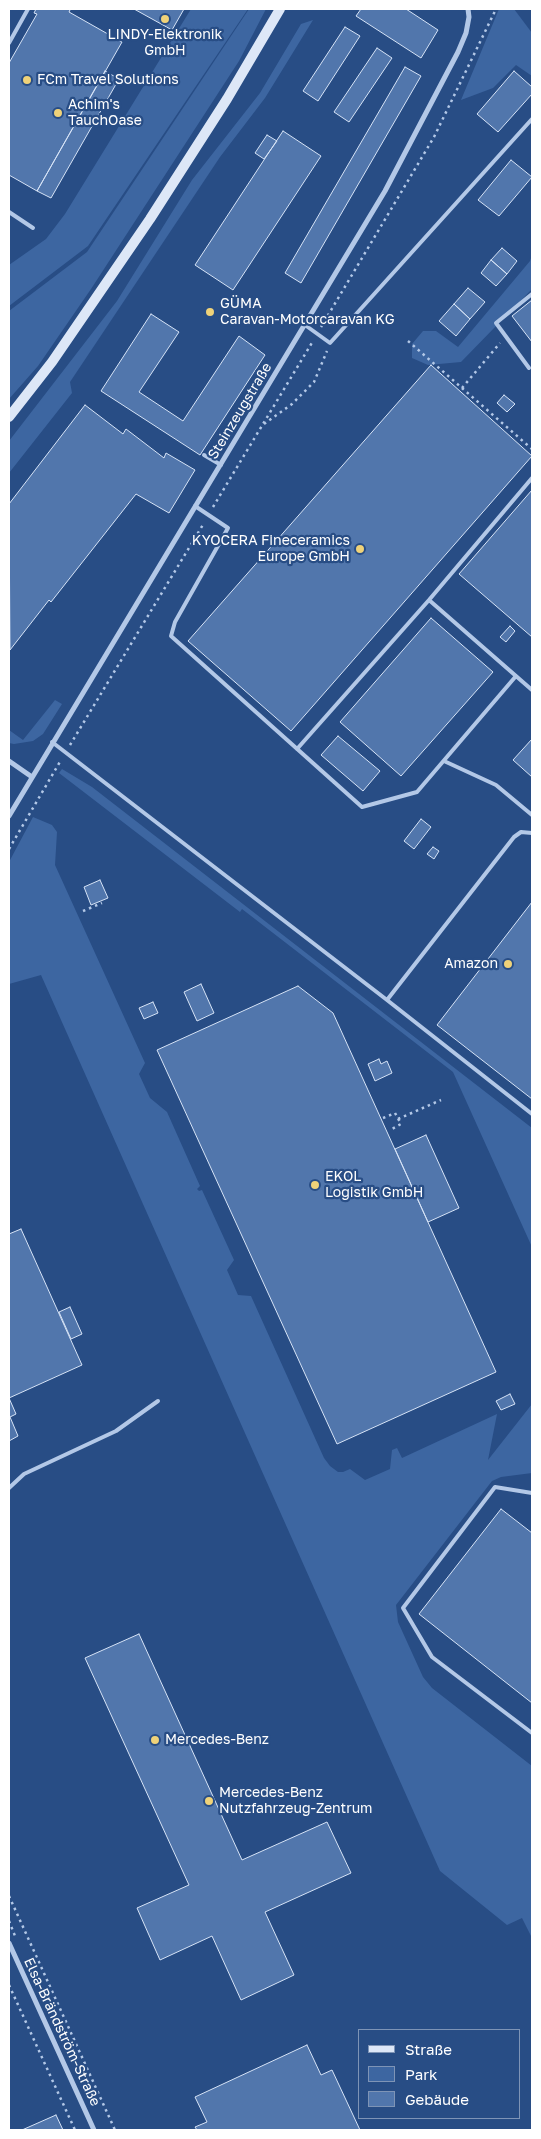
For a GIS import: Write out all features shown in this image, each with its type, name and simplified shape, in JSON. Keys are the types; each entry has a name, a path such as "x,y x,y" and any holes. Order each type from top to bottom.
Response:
{"main road":[{"path":"9,417 52,362 150,219 227,99 280,9"}],"street":[{"name":"Steinzeugstraße","path":"9,816 385,191 440,87 466,32 469,17 468,9"},
{"path":"9,761 32,777"},
{"name":"Elsa-Brändström-Straße","path":"9,1943 94,2130"}],"lane":[{"path":"9,43 28,9"},
{"path":"305,325 330,343 532,119"},
{"path":"9,212 34,228"},
{"path":"529,368 496,323 532,294"},
{"path":"204,455 220,465"},
{"path":"297,749 532,478"},
{"path":"195,506 228,528 175,622 171,636 362,807 417,792 516,676"},
{"path":"428,600 532,690"},
{"path":"52,742 532,1114"},
{"path":"444,761 496,785 532,815"},
{"path":"387,1000 514,837 521,832 532,833"},
{"path":"9,1488 24,1474 116,1431 158,1402"},
{"path":"532,1493 495,1487 403,1608 432,1657 532,1733"}],"path":[{"path":"9,849 65,752 317,335 434,137 496,9"},
{"path":"462,388 506,336"},
{"path":"408,341 532,449"},
{"path":"262,426 292,404 314,382 330,343"},
{"path":"83,911 102,903"},
{"path":"398,1119 440,1100"},
{"path":"383,1118 395,1113 401,1124 390,1130"},
{"path":"9,1896 115,2130"},
{"path":"9,1985 75,2130"}],"green space":[{"path":"191,9 248,9 88,246 9,306 9,265 46,239 65,214"},
{"path":"249,9 266,9 239,61 91,289 38,366 9,399 9,311 87,252"},
{"path":"499,9 514,9 532,33 532,76 516,65 493,88 461,100"},
{"path":"313,20 265,98 220,157 70,382 72,393 9,473 9,441 117,301 192,180 260,93 301,24"},
{"path":"532,255 532,289 461,362 428,365 412,358 412,344 423,331 436,331 458,347 530,261"},
{"path":"55,700 62,704 43,734 33,741 9,743 9,730 23,740"},
{"path":"62,769 92,787 532,1128 532,1247 453,1072 242,909 240,912 59,773"},
{"path":"33,817 52,825 57,832 55,865 145,1063 139,1074 150,1098 167,1112 200,1186 197,1189 199,1191 202,1190 234,1260 227,1270 238,1295 251,1296 324,1458 330,1466 338,1472 350,1469 365,1480 390,1469 392,1450 397,1448 402,1458 497,1414 488,1460 532,1404 532,1473 501,1477 492,1481 396,1605 398,1622 423,1677 432,1688 532,1766 532,1938 522,1918 507,1925 440,1871 41,975 9,984 9,862"}],"building":[{"path":"36,9 68,9 70,10 69,12 122,42 37,191 9,175 9,63 37,14 34,13"},
{"name":"LINDY-Elektronik GmbH","path":"134,9 184,9 172,30"},
{"path":"361,9 406,9 438,30 421,58 356,16"},
{"path":"345,27 360,36 318,101 303,91"},
{"path":"377,48 392,58 349,122 334,112"},
{"path":"405,67 421,76 301,283 285,273"},
{"path":"105,71 119,79 51,198 37,191"},
{"path":"514,71 532,87 532,94 498,132 477,114"},
{"path":"283,131 321,156 233,290 195,265"},
{"path":"267,135 277,141 264,159 255,153"},
{"path":"511,160 532,177 499,216 478,200"},
{"path":"502,248 517,261 507,274 491,260"},
{"path":"491,260 507,274 496,286 481,273"},
{"path":"468,288 485,302 470,319 454,304"},
{"path":"532,300 532,342 512,316"},
{"path":"454,304 470,319 456,336 439,321"},
{"path":"151,314 179,332 139,392 183,421 239,336 265,355 200,455 101,391"},
{"name":"KYOCERA Fineceramics Europe GmbH","path":"431,365 532,456 291,731 188,641"},
{"path":"504,395 515,404 507,412 497,403"},
{"path":"85,405 123,434 126,429 164,458 166,453 195,470 169,513 136,494 51,602 49,600 10,650 9,504"},
{"path":"532,490 532,637 459,574"},
{"path":"431,618 493,672 401,776 340,722"},
{"path":"510,626 515,631 506,642 500,637"},
{"path":"338,736 380,771 363,791 321,755"},
{"path":"532,739 532,777 513,760"},
{"path":"421,819 431,827 414,849 404,841"},
{"path":"433,847 439,851 434,859 427,854"},
{"path":"100,880 108,898 91,905 84,887"},
{"name":"Amazon","path":"532,902 532,1099 437,1025"},
{"path":"201,984 214,1013 197,1021 184,992"},
{"name":"EKOL Logistik GmbH","path":"298,986 333,1013 496,1372 337,1444 157,1050"},
{"path":"153,1002 158,1013 144,1019 139,1008"},
{"path":"379,1059 381,1064 387,1061 392,1073 375,1081 368,1064"},
{"path":"426,1135 459,1208 428,1222 395,1149"},
{"path":"21,1229 82,1365 9,1398 9,1234"},
{"path":"70,1307 82,1334 71,1339 59,1312"},
{"path":"510,1394 515,1404 501,1410 496,1401"},
{"path":"9,1398 16,1414 10,1417 18,1436 9,1441"},
{"path":"501,1509 532,1533 532,1703 419,1614"},
{"name":"Mercedes-Benz","path":"139,1634 242,1860 327,1822 351,1873 265,1912 294,1975 241,2000 212,1936 160,1960 137,1908 189,1885 85,1658"},
{"path":"307,2045 321,2075 332,2070 360,2130 197,2130 195,2127 207,2122 195,2097"},
{"path":"56,2115 63,2130 22,2130"}],"place":[{"name":"LINDY-Elektronik GmbH","path":"165,19"},
{"name":"FCm Travel Solutions","path":"27,80"},
{"name":"Achim's TauchOase","path":"58,113"},
{"name":"GÜMA Caravan-Motorcaravan KG","path":"210,312"},
{"name":"KYOCERA Fineceramics Europe GmbH","path":"360,549"},
{"name":"Amazon","path":"508,964"},
{"name":"EKOL Logistik GmbH","path":"315,1185"},
{"name":"Mercedes-Benz","path":"155,1740"},
{"name":"Mercedes-Benz Nutzfahrzeug-Zentrum","path":"209,1801"}]}
